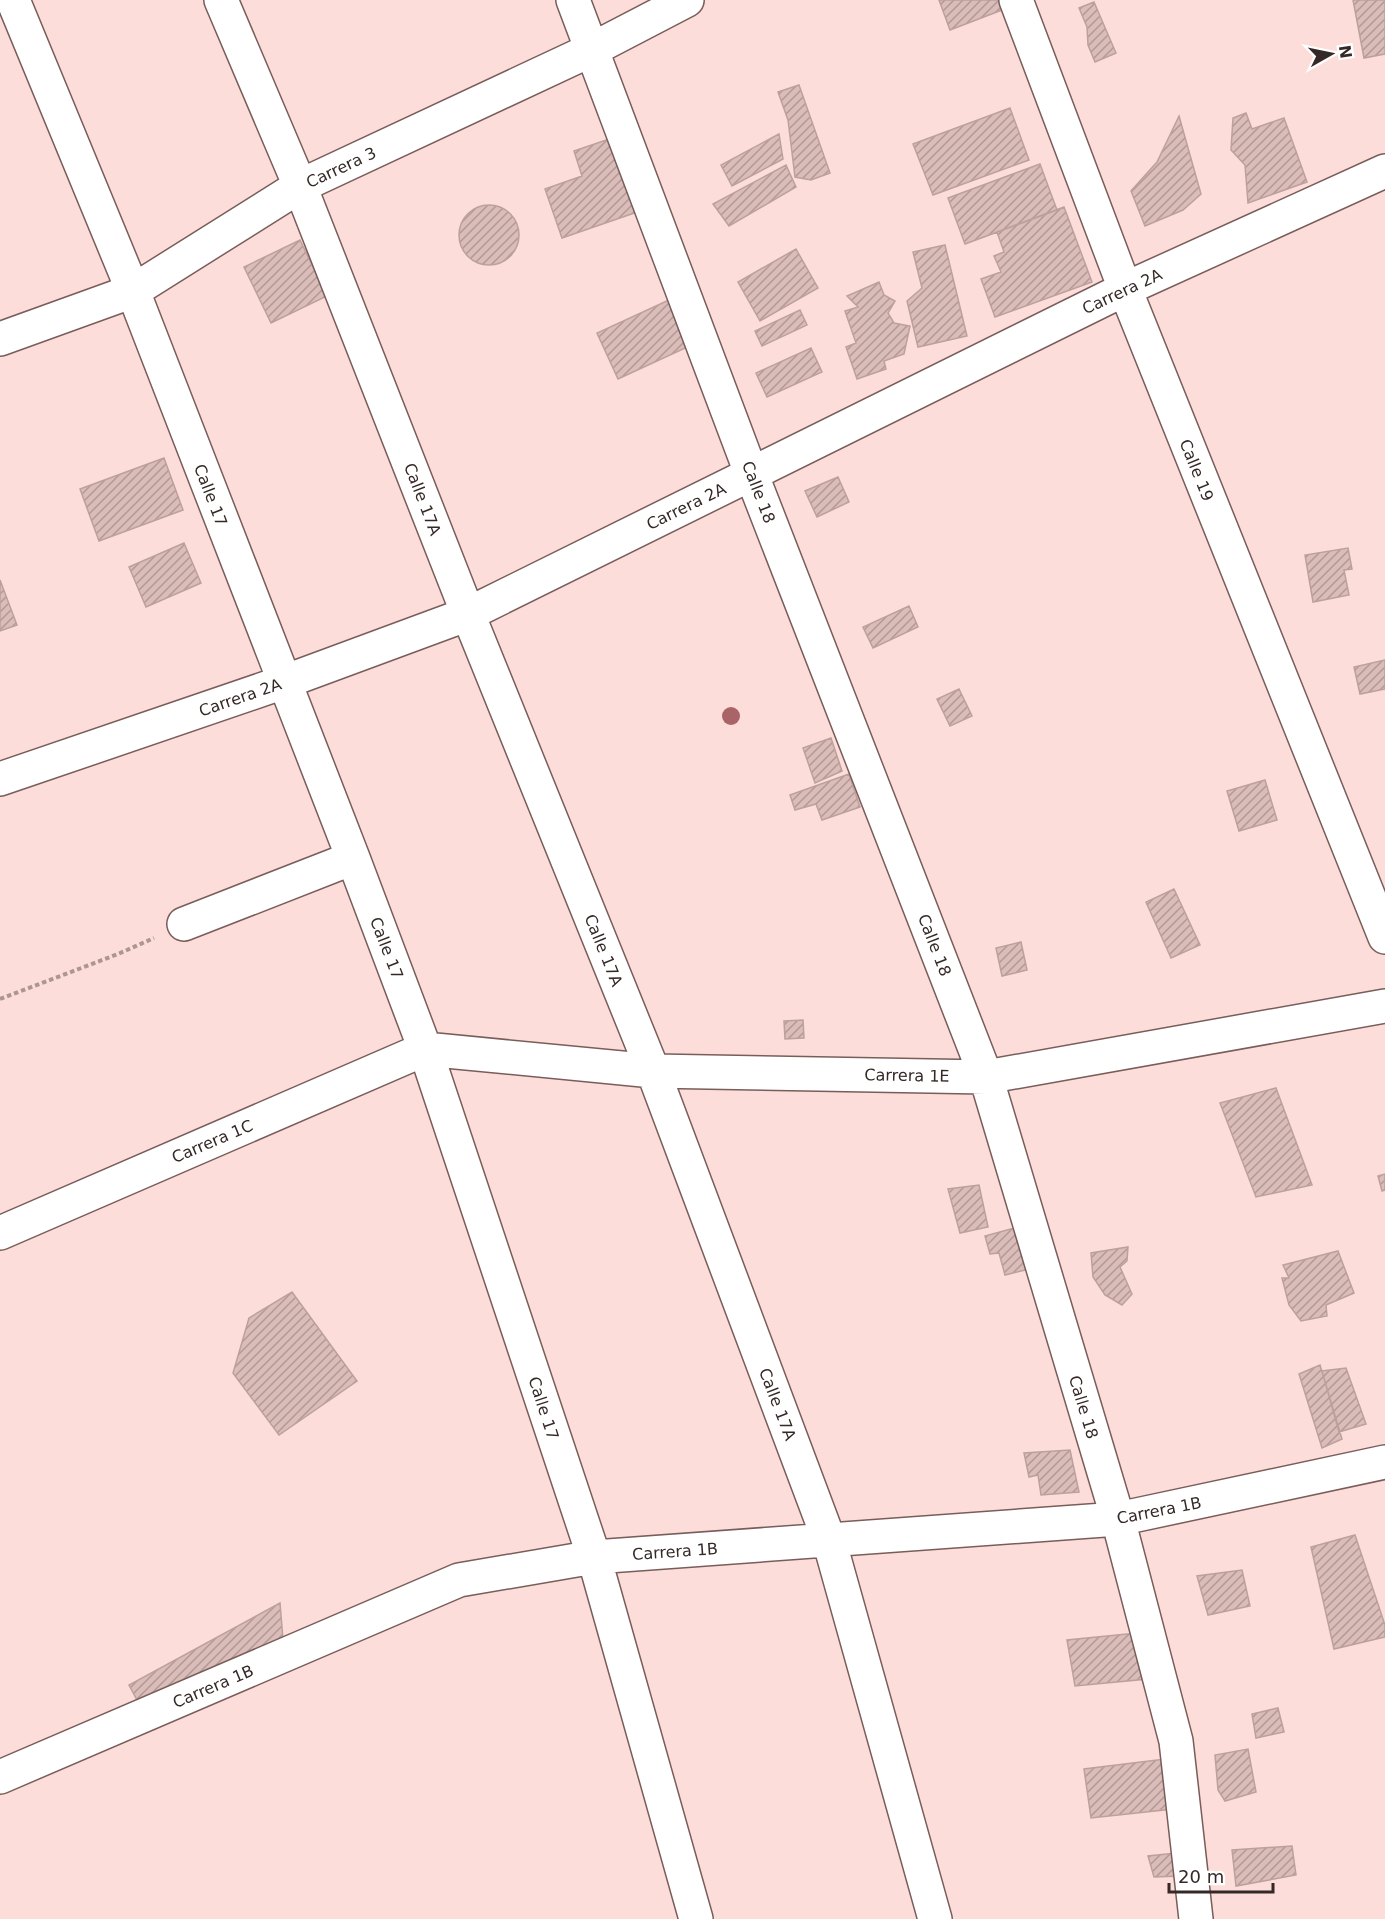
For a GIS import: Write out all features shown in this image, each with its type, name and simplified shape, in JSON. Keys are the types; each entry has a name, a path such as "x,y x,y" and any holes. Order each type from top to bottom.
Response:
{"street":[{"name":"Calle 17","path":"13,0 132,291 425,1049 594,1557 696,1919"},
{"name":"Calle 17A","path":"221,0 300,186 468,614 653,1071 829,1540 934,1919"},
{"name":"Calle 18","path":"573,0 752,473 986,1077 1118,1519 1176,1741 1196,1919"},
{"name":"Carrera 3","path":"0,339 132,291 300,186 591,50 687,0"},
{"name":"Calle 19","path":"1016,0 1125,289 1385,937"},
{"name":"Carrera 2A","path":"0,779 284,682 468,614 1125,289 1385,171"},
{"path":"184,924 352,858"},
{"name":"Carrera 1E","path":"425,1049 653,1071 986,1077 1385,1006"},
{"name":"Carrera 1C","path":"0,1233 425,1049"},
{"name":"Carrera 1B","path":"0,1777 459,1580 594,1557 1118,1519 1385,1462"}],"path":[{"path":"0,999 118,954 184,924"}],"building":[{"path":"939,0 998,0 1002,10 950,30"},
{"path":"1353,0 1385,0 1385,54 1364,58"},
{"path":"1094,2 1116,53 1095,62 1088,45 1087,27 1079,8"},
{"path":"799,85 830,173 811,180 795,177 788,120 778,92"},
{"path":"1010,108 1029,160 933,195 913,144"},
{"path":"1246,113 1252,129 1284,118 1307,182 1248,203 1245,165 1231,150 1233,118"},
{"path":"1179,116 1201,194 1183,210 1145,226 1131,191 1157,162"},
{"path":"779,134 783,159 732,186 721,165"},
{"path":"621,135 646,209 562,238 545,189 582,176 574,151"},
{"path":"1040,164 1057,210 965,244 948,198"},
{"path":"786,165 796,187 729,226 713,204"},
{"path":"489,205 506,210 514,218 519,235 514,252 506,260 489,265 472,260 464,252 459,235 464,218 472,210"},
{"path":"1064,207 1092,282 995,317 981,279 1001,272 994,256 1004,252 997,232"},
{"path":"300,240 327,296 271,323 244,267"},
{"path":"945,245 967,336 918,347 907,301 922,288 913,252"},
{"path":"796,249 818,288 760,321 738,282"},
{"path":"879,282 884,295 895,301 888,313 894,323 910,326 904,354 884,361 886,369 857,379 846,347 856,343 845,311 858,307 847,296"},
{"path":"671,299 692,345 618,379 597,333"},
{"path":"800,310 807,325 762,346 755,331"},
{"path":"811,348 822,372 767,397 756,373"},
{"path":"164,458 183,510 99,541 80,489"},
{"path":"838,477 849,502 817,517 805,491"},
{"path":"184,543 201,583 146,607 129,567"},
{"path":"1348,548 1352,569 1344,570 1349,595 1313,602 1305,555"},
{"path":"0,580 17,625 0,631"},
{"path":"909,606 918,627 873,648 863,627"},
{"path":"1385,660 1385,689 1360,694 1354,667"},
{"path":"959,689 972,716 950,726 937,699"},
{"path":"831,738 842,771 815,783 803,748"},
{"path":"849,774 860,807 822,820 816,804 795,810 790,795"},
{"path":"1265,780 1277,820 1239,831 1227,791"},
{"path":"1174,889 1200,945 1171,958 1146,902"},
{"path":"1021,942 1027,970 1002,976 996,948"},
{"path":"803,1020 804,1038 785,1039 784,1021"},
{"path":"1276,1088 1312,1185 1256,1197 1220,1103"},
{"path":"1385,1174 1385,1190 1382,1191 1378,1176"},
{"path":"979,1185 988,1227 960,1233 948,1189"},
{"path":"1029,1224 1042,1266 1005,1275 999,1253 990,1254 985,1236"},
{"path":"1128,1247 1127,1261 1120,1267 1132,1294 1122,1305 1105,1295 1093,1277 1091,1253"},
{"path":"1338,1251 1354,1293 1326,1305 1327,1316 1301,1321 1289,1305 1282,1278 1289,1278 1283,1265"},
{"path":"292,1292 357,1381 279,1435 233,1373 249,1318"},
{"path":"1320,1365 1342,1439 1322,1448 1299,1374"},
{"path":"1346,1368 1366,1424 1339,1432 1322,1371"},
{"path":"1070,1450 1079,1492 1041,1495 1038,1475 1029,1477 1024,1453"},
{"path":"1355,1535 1385,1625 1385,1637 1334,1649 1311,1547"},
{"path":"1242,1570 1250,1606 1208,1615 1197,1576"},
{"path":"280,1603 285,1663 153,1730 129,1685"},
{"path":"1137,1633 1148,1679 1075,1686 1067,1640"},
{"path":"1278,1708 1284,1732 1256,1738 1252,1714"},
{"path":"1248,1749 1256,1792 1225,1801 1218,1790 1215,1755"},
{"path":"1165,1759 1173,1809 1091,1818 1084,1769"},
{"path":"1292,1846 1296,1875 1236,1886 1232,1850"},
{"path":"1176,1853 1181,1876 1154,1877 1148,1856"}]}
